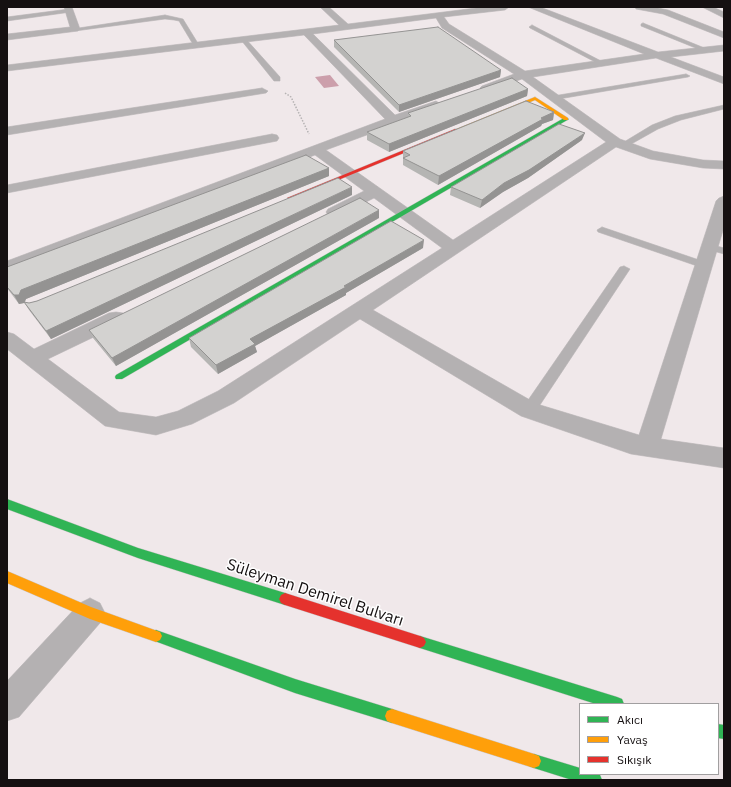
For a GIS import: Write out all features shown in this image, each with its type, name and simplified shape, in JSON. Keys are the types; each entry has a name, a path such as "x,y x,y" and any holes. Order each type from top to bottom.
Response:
{"main road":[{"path":"119,377 566,119 534,98 283,201"},
{"name":"Süleyman Demirel Bulvarı","path":"7,504 138,553 614,703"},
{"path":"7,577 90,613 295,686 595,780"}],"street":[{"path":"324,7 346,27"},
{"path":"7,68 505,7"},
{"path":"532,7 724,81"},
{"path":"639,7 666,12 724,35"},
{"path":"706,7 724,15"},
{"path":"7,37 75,29 69,9"},
{"path":"439,16 441,27 524,75 553,98 619,144 650,155 703,164 724,165"},
{"path":"306,32 393,120"},
{"path":"316,43 331,41"},
{"path":"473,93 524,75 658,55 724,48"},
{"path":"7,130 262,91"},
{"path":"7,267 393,120 451,100"},
{"path":"7,189 272,138"},
{"path":"7,339 113,420 156,426 184,418 226,397 453,248 619,144"},
{"path":"316,149 453,248"},
{"path":"317,220 374,192"},
{"path":"647,446 712,254 724,201"},
{"path":"32,358 132,310"},
{"path":"358,310 529,410 631,444 724,458"},
{"path":"7,705 90,613"}],"lane":[{"path":"7,19 69,9"},
{"path":"75,29 165,17 174,18 181,20 196,45"},
{"path":"643,25 705,50"},
{"path":"532,27 601,63"},
{"path":"244,39 277,79"},
{"path":"553,98 686,76"},
{"path":"619,144 678,118 724,107"},
{"path":"602,230 712,254"},
{"path":"529,410 624,269"}],"path":[{"path":"262,91 279,92 291,97 316,149"}],"shaded area":[{"path":"330,75 339,86 324,88 315,77"}],"building":[{"path":"438,27 501,70 399,105 334,40"},
{"path":"512,78 528,89 389,144 367,132 411,116 408,113"},
{"path":"526,101 554,112 439,176 403,158 410,155 403,151"},
{"path":"559,124 585,133 529,170 504,183 482,200 451,187"},
{"path":"306,155 329,168 21,290 19,295 14,295 7,287 7,267"},
{"path":"338,178 352,187 46,331 24,302 29,303 37,301"},
{"path":"360,198 379,210 112,358 89,330"},
{"path":"391,221 424,240 344,286 346,287 250,339 255,344 216,365 189,338"}],"traffic: fast":[{"path":"119,377 566,119"},
{"path":"7,504 138,553 285,599"},
{"path":"156,636 295,686 392,716"},
{"path":"420,642 614,703"},
{"path":"719,731 724,732"},
{"path":"534,761 595,780"}],"traffic: slow":[{"path":"457,130 535,98 566,119"},
{"path":"7,577 90,613 156,636"},
{"path":"392,716 534,761"}],"traffic: jam":[{"path":"290,198 457,130"},
{"path":"285,599 420,642"}]}
